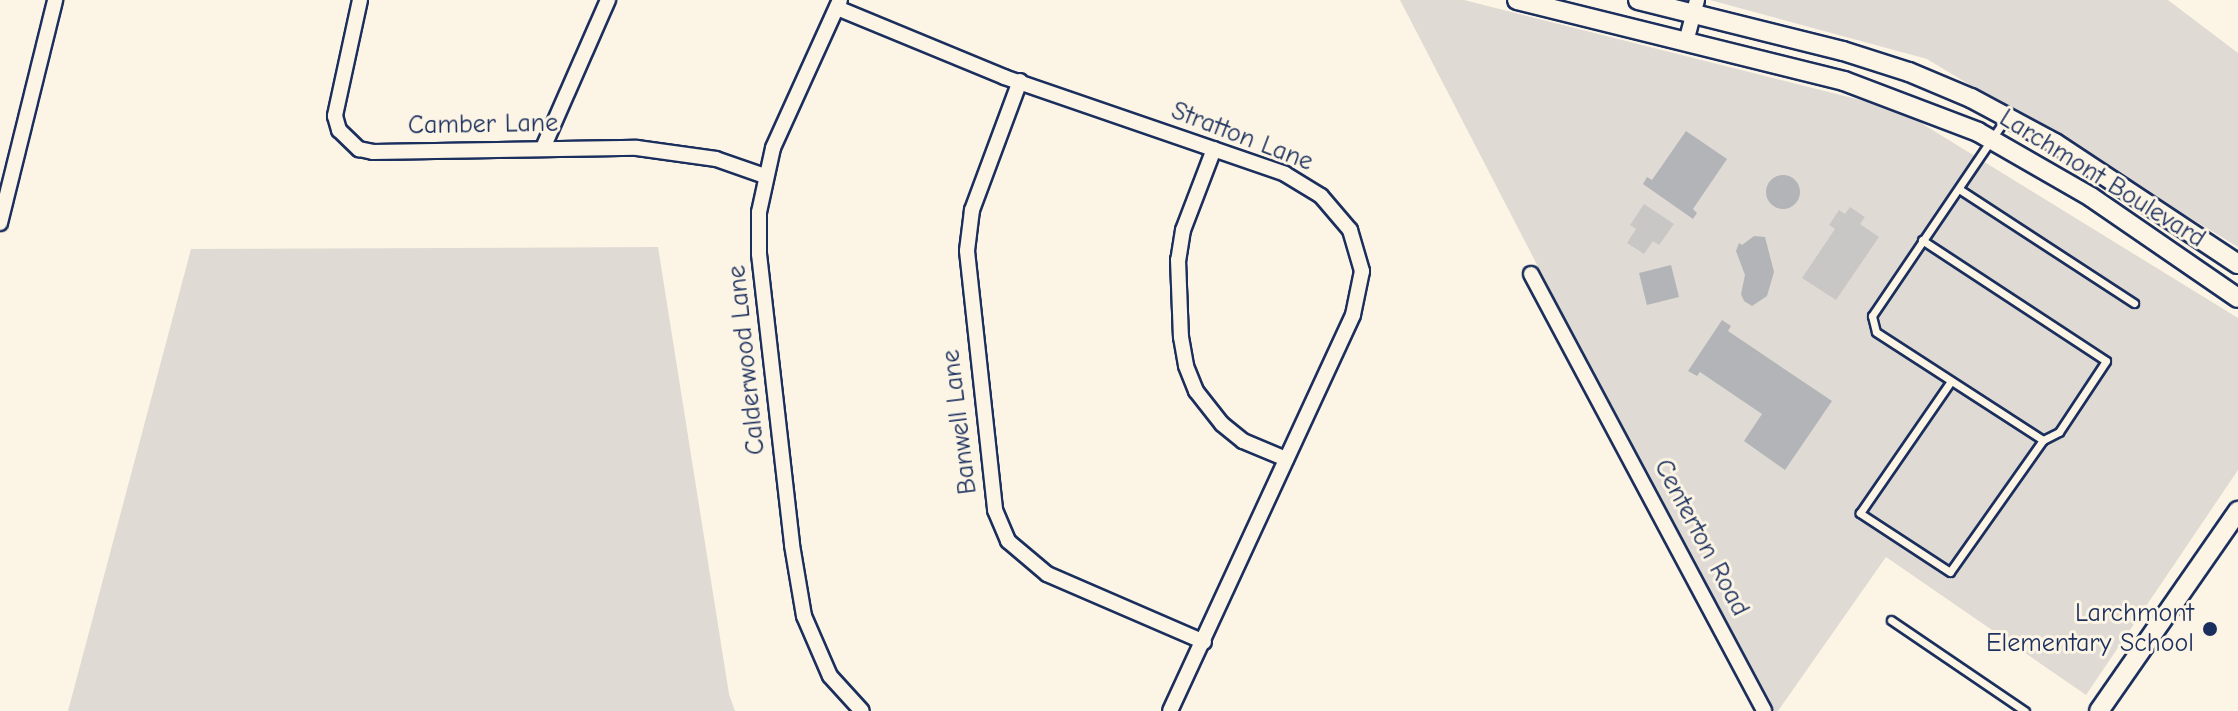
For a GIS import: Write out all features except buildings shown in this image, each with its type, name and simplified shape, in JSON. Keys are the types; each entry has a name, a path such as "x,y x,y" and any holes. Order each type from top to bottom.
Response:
{"street":[{"path":"0,223 55,0"},
{"name":"Camber Lane","path":"360,0 336,100 339,130 348,142 373,152 543,148 671,151 716,159 765,176"},
{"path":"543,148 608,0"},
{"name":"Larchmont Boulevard","path":"1517,0 1844,81 1978,132 2091,197 2238,298"},
{"name":"Larchmont Boulevard","path":"1638,0 1696,7 1876,61 1971,98 2063,149 2238,264"},
{"name":"Stratton Lane","path":"838,4 1020,81 1304,184 1337,211 1359,250 1362,271 1353,315 1170,711"},
{"name":"Calderwood Lane","path":"838,4 773,148 759,212 759,254 792,545 804,616 830,676 862,711"},
{"path":"1686,42 1696,7"},
{"name":"Banwell Lane","path":"1020,81 972,210 967,251 991,494 1000,525 1020,554 1047,574 1204,642"},
{"path":"1214,149 1183,230 1178,260 1180,321 1186,366 1196,391 1222,424 1243,441 1286,459"},
{"name":"Centerton Road","path":"1531,274 1764,711"},
{"path":"2099,711 2238,511"}],"lane":[{"path":"2007,116 1872,316 1876,332 2043,440"},
{"path":"1959,189 2134,303"},
{"path":"1922,240 2106,361 2059,432 2043,440 1950,572 1860,513 1951,381"},
{"path":"1891,620 2025,711"}],"shaded area":[{"path":"1400,0 1464,0 1900,110 2238,318 2238,470 2086,695 1886,557 1778,711 1768,711"},
{"path":"1710,0 2168,0 2238,53 2238,247 1927,59"},
{"path":"1686,131 1727,159 1693,209 1697,213 1693,219 1643,184 1647,177 1652,180"},
{"path":"1783,175 1795,180 1800,192 1795,204 1783,209 1771,204 1766,192 1771,180"},
{"path":"1754,236 1765,237 1774,272 1767,296 1752,306 1744,301 1741,294 1745,275 1736,251 1739,243 1742,245"},
{"path":"658,247 729,694 735,711 68,711 191,249"},
{"path":"1671,265 1679,297 1647,305 1639,273"},
{"path":"1722,320 1731,326 1728,331 1832,401 1785,470 1744,441 1762,414 1700,372 1697,376 1688,371"}],"place":[{"name":"Larchmont Elementary School","path":"2210,629"}]}
